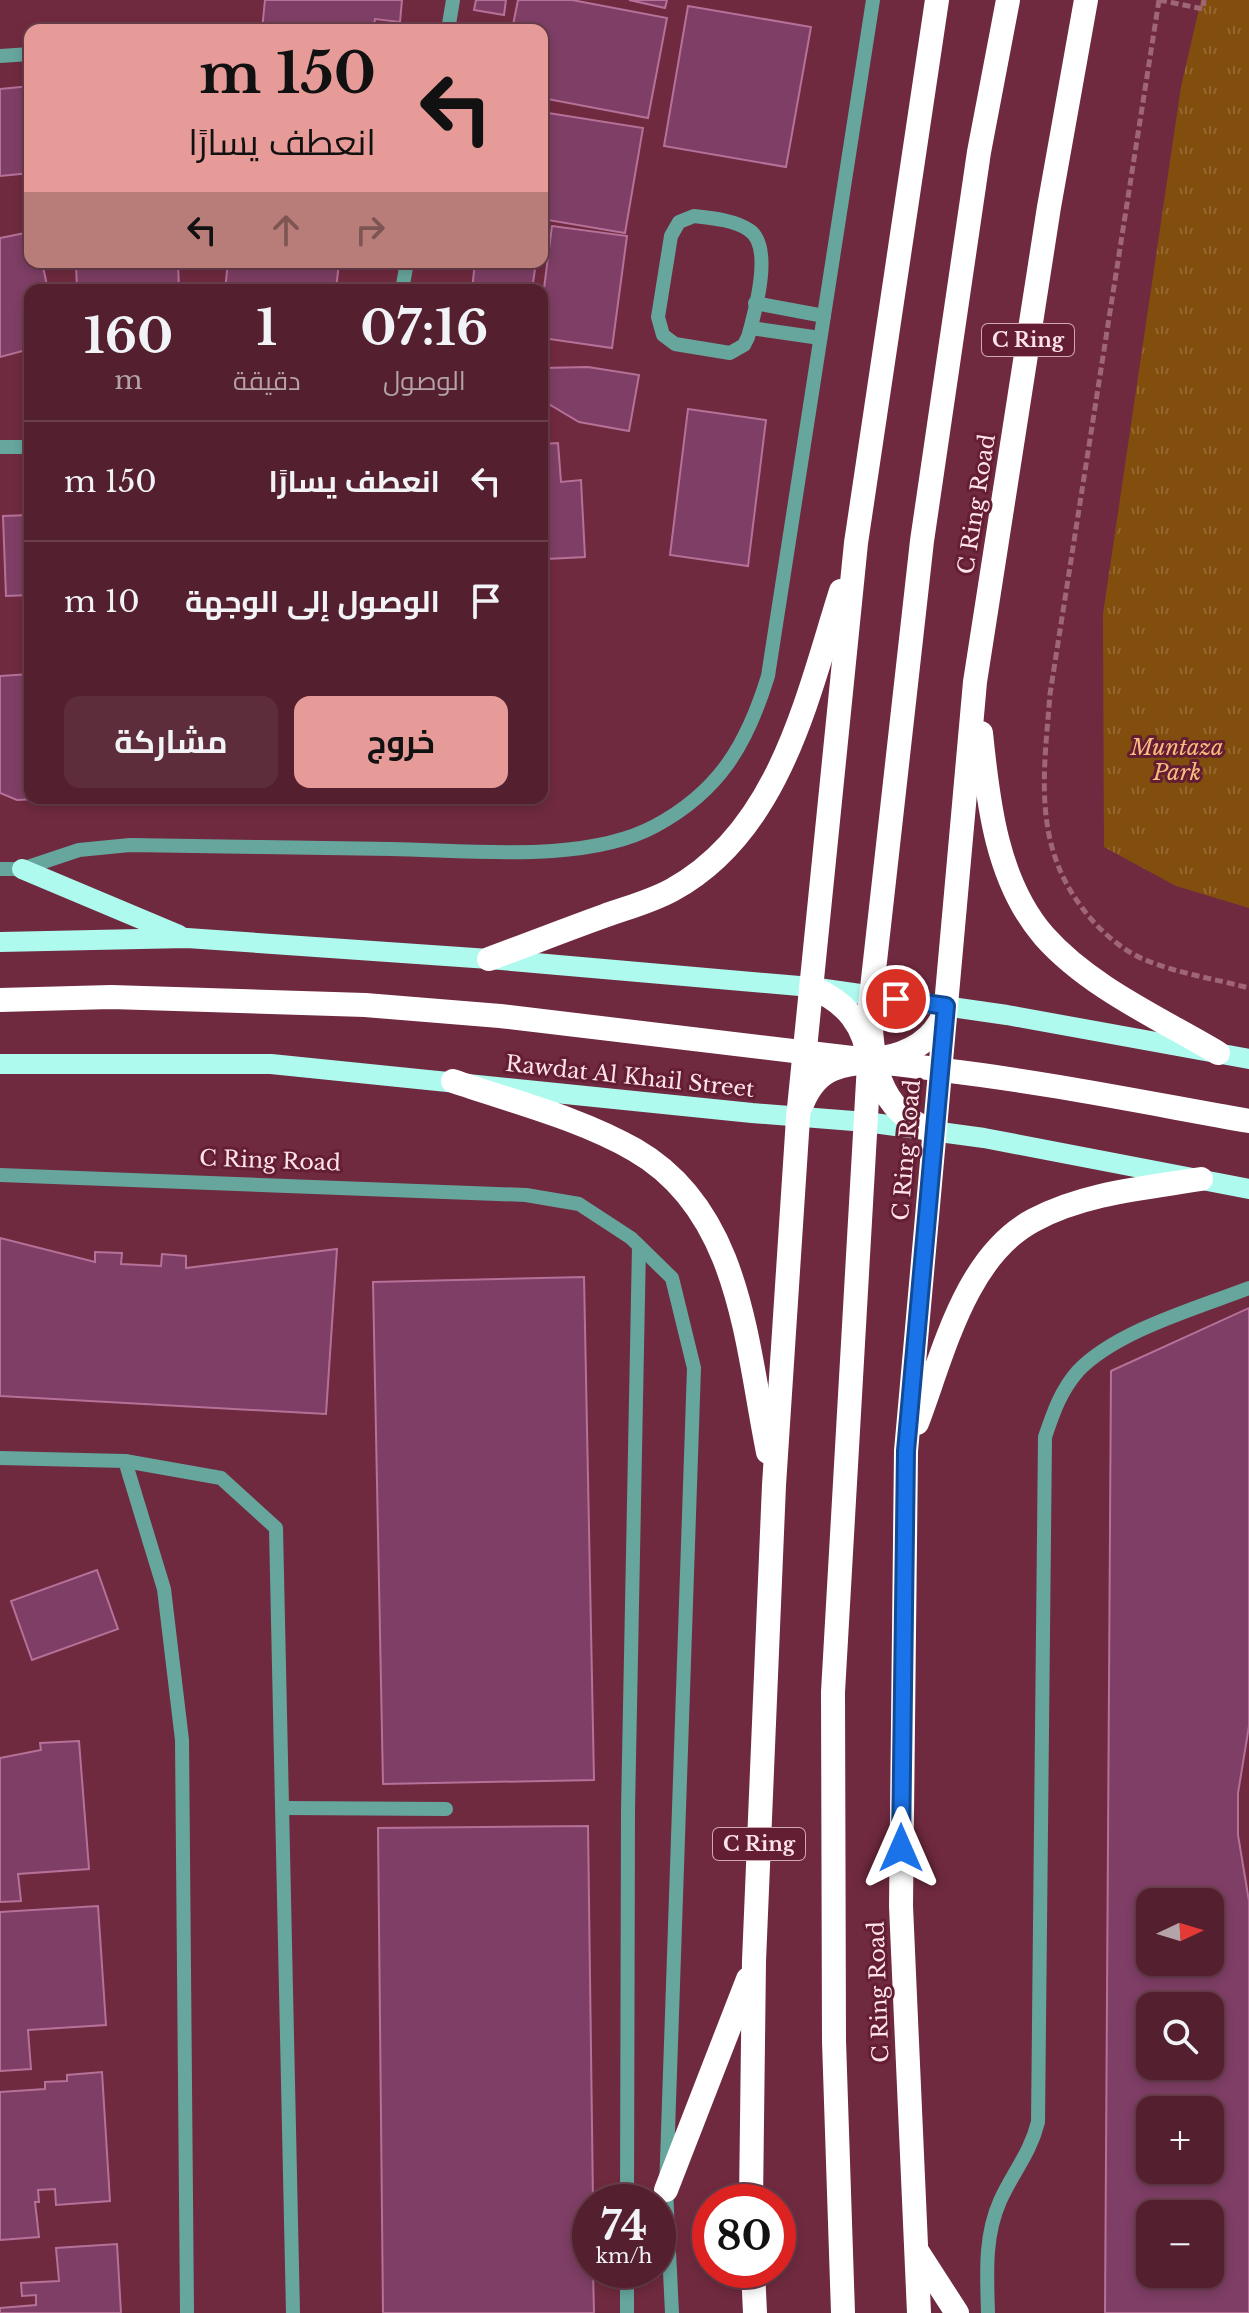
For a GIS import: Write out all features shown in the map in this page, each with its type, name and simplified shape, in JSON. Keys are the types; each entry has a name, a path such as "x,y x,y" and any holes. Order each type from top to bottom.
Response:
{"highway":[{"path":"920,0 928,46"},
{"name":"C Ring","path":"751,2184 754,1961 774,1485 798,1118 856,543 937,0"},
{"path":"843,2313 834,2041 833,1692 872,1062 871,996 922,541 979,152 1008,0"},
{"name":"C Ring Road","path":"919,2313 901,1906 906,1451 975,682 1049,207 1086,0"},
{"path":"489,959 671,891 703,870 733,841 762,801 806,704 856,543"},
{"path":"975,682 991,808 1003,859 1028,915 1045,937 1073,962 1218,1053"},
{"path":"811,987 834,999 856,1019 889,1102 905,1117 933,1131"},
{"path":"0,1000 111,997 365,1005 500,1016 994,1076 1249,1121"},
{"path":"798,1118 808,1091 824,1074 839,1067 902,1054 919,1045 936,1028 946,1006"},
{"path":"453,1081 617,1140 653,1162 690,1195 713,1228 728,1264 774,1485"},
{"path":"906,1451 970,1292 987,1264 1015,1233 1036,1219 1072,1204 1201,1179"},
{"path":"668,2184 754,1961"},
{"path":"915,2247 957,2313"},
{"path":"754,2288 755,2313"}],"main road":[{"path":"22,869 187,938"},
{"path":"0,942 187,938 489,959 811,987 946,1006 1249,1059"},
{"name":"Rawdat Al Khail Street","path":"0,1064 271,1064 798,1118 866,1122 933,1131 1249,1189"}],"street":[{"path":"449,24 453,0"},
{"path":"0,869 22,869 79,850 130,845 535,850 582,846 652,828 705,790 734,758 754,722 768,676 873,0"},
{"path":"0,56 24,54"},
{"path":"694,216 702,217 739,225 755,235 763,255 755,303 751,328 744,345 730,353 675,344 663,335 658,317 671,236 679,222 694,216"},
{"path":"755,303 824,316"},
{"path":"751,328 820,338"},
{"path":"0,447 24,447"},
{"name":"C Ring Road","path":"0,1175 526,1195 579,1204 639,1246 672,1278 694,1368 666,2184"},
{"path":"627,2184 628,1810 639,1246"},
{"path":"988,2313 986,2255 991,2228 1000,2201 1024,2163 1038,2122 1045,1437 1056,1402 1077,1372 1105,1348 1249,1288"},
{"path":"0,1458 125,1461 221,1478 276,1528 285,1808 293,2313"},
{"path":"125,1461 164,1589 182,1740 187,2313"},
{"path":"285,1808 446,1809"},
{"path":"627,2288 627,2313"},
{"name":"C Ring Road","path":"671,2288 672,2313"}],"path":[{"path":"1204,0 1203,9 1159,0 1050,694 1044,781 1047,836 1065,886 1098,929 1143,959 1249,988"}],"green space":[{"name":"Muntaza Park","path":"1201,0 1249,0 1249,908 1176,886 1104,847 1103,614 1181,87"}],"building":[{"path":"265,0 402,0 400,22 375,19 374,24 263,24"},
{"path":"476,0 506,0 504,15 474,10"},
{"path":"518,0 572,0 667,18 648,118 548,99 548,24 513,24"},
{"path":"629,0 667,0 665,8"},
{"path":"688,6 811,27 786,167 664,146"},
{"path":"24,87 24,174 0,176 0,89"},
{"path":"548,113 643,128 625,233 548,220"},
{"path":"552,226 627,236 612,348 548,339 548,284 545,284"},
{"path":"24,233 24,268 43,268 47,284 24,284 24,351 0,357 0,238"},
{"path":"76,268 178,268 179,284 77,284"},
{"path":"227,268 338,268 337,284 226,284"},
{"path":"474,268 535,268 533,284 473,284"},
{"path":"588,367 639,375 629,431 579,422 548,404 548,368"},
{"path":"688,409 766,420 748,566 670,555"},
{"path":"558,443 561,482 581,480 585,557 548,559 548,444"},
{"path":"24,515 24,595 6,596 3,516"},
{"path":"24,674 24,800 0,793 0,676"},
{"path":"0,1238 95,1262 95,1252 122,1253 121,1264 161,1266 162,1254 186,1256 186,1268 337,1249 326,1414 0,1396"},
{"path":"584,1277 594,1780 383,1784 373,1282"},
{"path":"1249,1308 1249,1726 1238,1793 1238,1835 1249,1901 1249,2313 1105,2313 1111,1371"},
{"path":"97,1570 118,1629 32,1660 11,1601"},
{"path":"79,1741 89,1869 18,1874 21,1901 0,1902 0,1758 41,1750 40,1743"},
{"path":"588,1826 593,2184 572,2184 572,2288 593,2288 594,2313 383,2313 378,1828"},
{"path":"98,1906 106,2025 28,2030 31,2069 0,2071 0,1912"},
{"path":"102,2072 110,2201 56,2205 55,2189 38,2190 39,2202 35,2202 39,2237 0,2240 0,2092 45,2089 45,2082 67,2081 67,2075"},
{"path":"117,2244 121,2313 0,2313 0,2308 36,2305 36,2295 22,2296 21,2283 59,2281 56,2248"}],"route":[{"path":"896,999 946,1006 906,1451 901,1643 901,1848"}]}
